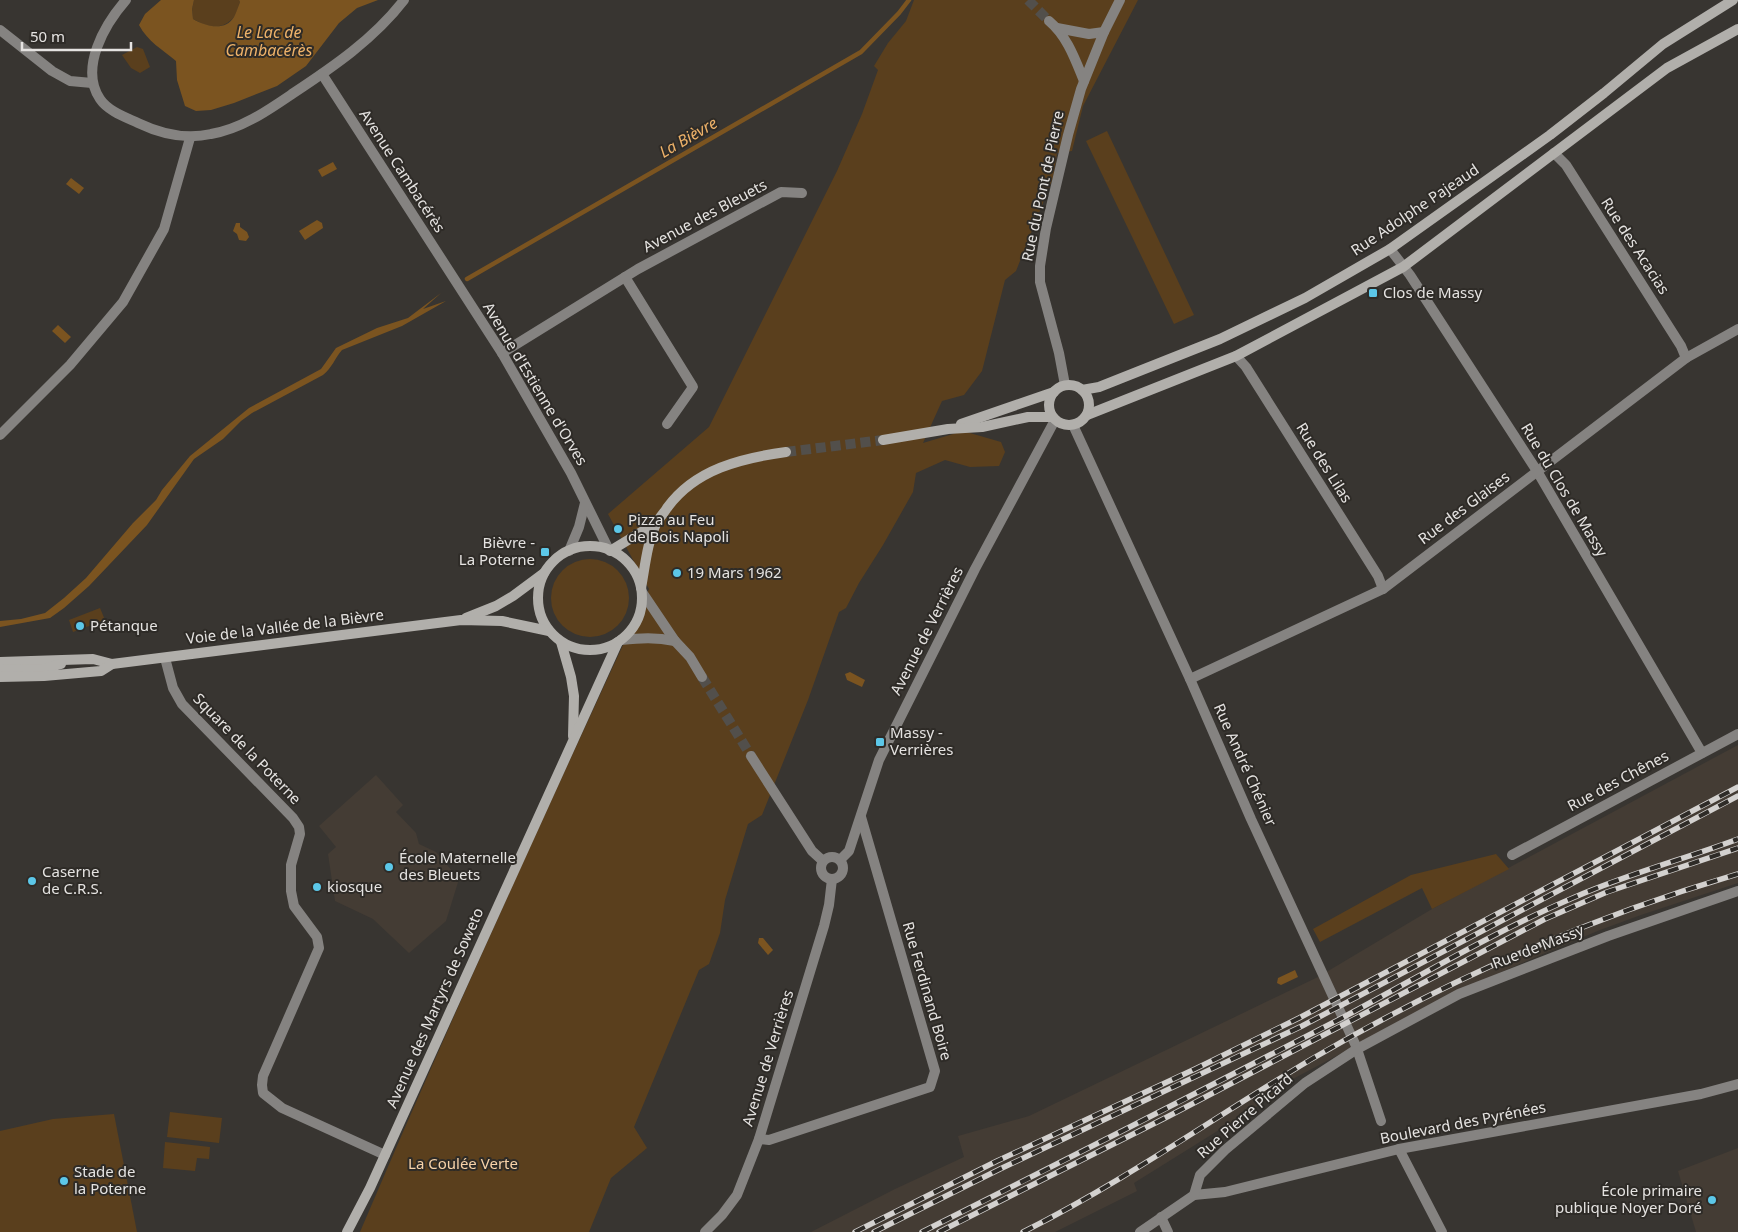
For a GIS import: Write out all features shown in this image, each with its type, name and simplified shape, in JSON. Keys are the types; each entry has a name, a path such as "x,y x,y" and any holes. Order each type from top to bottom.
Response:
{"main road":[{"name":"Rue Adolphe Pajeaud","path":"1082,390 1099,386 1220,339 1305,298 1390,249 1550,135 1663,44 1733,0"},
{"path":"882,440 948,429 982,427 1037,416 1054,419 1062,424 1073,425 1080,422 1087,415 1236,356 1403,266 1667,68 1738,29"},
{"path":"948,429 1054,392 1065,385 1071,385 1082,390 1089,402 1087,415"},
{"path":"1054,392 1049,404 1049,410 1054,419"},
{"path":"641,590 637,577 621,557 610,550 588,546 569,551 554,560 545,572 539,587 538,602 542,618 549,631 561,642 579,649 599,649 619,641 633,627 640,610 641,590 656,523 674,498 699,478 727,464 786,452"},
{"path":"610,550 656,523"},
{"name":"Voie de la Vallée de la Bièvre","path":"461,620 496,606 545,572"},
{"name":"Voie de la Vallée de la Bièvre","path":"0,662 93,659 112,664 461,620 502,621 549,631"},
{"name":"Avenue des Martyrs de Soweto","path":"347,1232 370,1188 619,641"},
{"name":"Avenue des Martyrs de Soweto","path":"561,642 571,677 574,696 573,740"},
{"path":"0,670 43,669 79,660"},
{"name":"Voie de la Vallée de la Bièvre","path":"0,677 44,676 101,671 112,664"}],"street":[{"path":"126,0 111,18 100,38 94,58 92,83 100,100 112,111 147,127 190,138 213,134 243,124 322,74 369,38 404,0"},
{"name":"Rue du Pont de Pierre","path":"1065,385 1059,353 1040,282 1040,266 1046,228 1068,135 1084,81 1104,32 1120,0"},
{"path":"1049,21 1058,28 1074,56 1084,81"},
{"path":"1058,28 1089,34 1104,32"},
{"path":"0,30 52,71 70,81 92,83"},
{"name":"Avenue Cambacérès","path":"322,74 456,283"},
{"path":"0,435 70,365 123,302 164,229 190,138"},
{"name":"Rue des Acacias","path":"1554,153 1566,165 1682,346 1686,358"},
{"name":"Avenue des Bleuets","path":"502,353 625,277 781,192 802,193"},
{"name":"Rue du Clos de Massy","path":"1390,249 1537,471 1702,753"},
{"path":"625,277 693,388 667,424"},
{"name":"Avenue d'Estienne d'Orves","path":"456,283 502,353 571,473 610,550"},
{"name":"Rue des Glaises","path":"1190,678 1383,589 1686,358 1738,329"},
{"name":"Rue des Lilas","path":"1236,356 1246,367 1378,576 1383,589"},
{"name":"Avenue de Verrières","path":"840,860 849,851 879,760 1054,419"},
{"name":"Rue André Chénier","path":"1073,425 1190,678 1251,819 1357,1049 1381,1121"},
{"path":"569,551 579,527 585,503"},
{"path":"641,590 675,641 690,657 702,677"},
{"path":"619,641 644,637 675,641"},
{"name":"Square de la Poterne","path":"165,658 173,688 182,704 293,818 299,827 300,834 291,865 291,891 294,906 317,937 319,948 264,1076 263,1092 282,1108 385,1155"},
{"name":"Rue des Chênes","path":"1512,855 1738,734"},
{"path":"751,756 812,851 823,861"},
{"name":"Rue Ferdinand Boire","path":"759,1140 769,1140 930,1087 935,1070 861,817"},
{"path":"830,857 840,860 843,871 839,877 832,879 826,877 821,871 823,861 830,857"},
{"name":"Avenue de Verrières","path":"704,1232 722,1215 737,1195 759,1140 824,926 832,879"},
{"name":"Rue de Massy","path":"1357,1049 1459,994 1608,936 1738,891"},
{"name":"Rue Pierre Picard","path":"1194,1195 1200,1175 1225,1150 1305,1083 1357,1049"},
{"name":"Boulevard des Pyrénées","path":"1194,1195 1225,1192 1398,1149 1701,1094 1738,1084"},
{"path":"1398,1149 1442,1232"},
{"path":"1140,1232 1194,1195"},
{"path":"1161,1217 1168,1232"}],"shaded area":[{"path":"1738,745 1738,883 1600,930 1461,990 1289,1081 1277,1094 1134,1183 1137,1191 1055,1232 811,1232 895,1189 964,1157 958,1136 1029,1116 1318,977 1432,909"},
{"name":"École Maternelle des Bleuets","path":"376,775 403,805 396,812 416,833 419,844 436,852 459,879 446,921 409,953 373,919 335,901 328,854 336,847 319,826"},
{"name":"École primaire publique Noyer Doré","path":"1738,1148 1738,1232 1696,1232 1678,1171"}],"green space":[{"path":"194,0 239,0 240,2 233,19 222,25 212,26 193,19 192,9"},
{"name":"La Coulée Verte","path":"914,0 1138,0 1083,106 1072,151 1057,153 1053,178 1016,271 1005,280 982,371 964,395 942,401 923,443 963,431 1001,442 1005,452 999,466 970,467 945,460 916,473 913,492 846,608 839,612 808,700 762,815 748,824 725,900 720,933 709,964 699,970 634,1127 647,1148 611,1178 589,1232 360,1232 502,909 649,589 608,514 709,427 837,171 862,114 878,70 874,66 888,43 906,21"},
{"path":"137,47 143,49 150,67 140,73 131,68 122,55"},
{"path":"1107,131 1194,315 1174,324 1086,141"},
{"path":"590,559 605,562 618,570 626,583 629,598 626,613 618,626 605,634 590,637 575,634 562,626 554,613 551,598 554,583 562,570 575,562"},
{"name":"Pétanque","path":"100,608 105,620 73,632 69,620"},
{"path":"1496,854 1509,869 1432,909 1422,888 1320,942 1313,929 1411,875"},
{"path":"170,1112 222,1118 219,1143 167,1137"},
{"name":"Stade de la Poterne","path":"114,1114 137,1232 0,1232 0,1131 53,1119"},
{"path":"165,1142 210,1147 209,1159 197,1158 195,1171 163,1168"}],"water":[{"name":"Le Lac de Cambacérès","path":"161,0 194,0 192,9 193,19 203,24 220,26 230,22 234,17 240,2 239,0 378,0 357,8 339,23 306,66 277,86 234,103 211,110 196,111 185,106 177,80 176,61 151,41 139,25 145,14"},
{"path":"333,162 337,169 322,177 318,170"},
{"path":"71,178 84,188 79,194 66,184"},
{"path":"317,220 322,223 323,228 305,240 299,231"},
{"path":"236,223 240,223 240,227 247,232 249,237 246,241 239,240 237,234 233,231"},
{"path":"441,293 423,309 446,301 402,326 342,350 323,375 252,413 223,439 194,459 147,525 89,586 64,608 50,618 0,627 0,621 21,619 45,613 64,598 86,578 133,523 156,500 190,456 249,408 321,369 336,348 377,328 408,318"},
{"path":"58,325 71,337 65,343 52,331"},
{"path":"850,672 865,680 862,687 847,680 845,674"},
{"path":"759,938 763,938 773,950 768,955 758,943"},
{"path":"1295,970 1298,977 1281,985 1277,983 1278,978"}],"waterway":[{"name":"La Bièvre","path":"467,279 861,52 909,0"}],"tunnel":[{"path":"1028,0 1049,21"},
{"path":"786,452 883,440"},
{"path":"702,677 751,756"}],"railway":[{"path":"855,1232 997,1161 1195,1069 1299,1018 1738,787"},
{"path":"874,1232 1000,1169 1302,1026 1738,796"},
{"path":"922,1232 1340,1019 1456,955 1545,910 1595,889 1738,839"},
{"path":"939,1232 1169,1116 1545,919 1607,892 1738,848"},
{"path":"1023,1232 1133,1171 1310,1060 1413,1004 1465,978 1572,931 1682,891 1738,874"}],"place":[{"name":"Clos de Massy","path":"1373,293"},
{"name":"Pizza au Feu de Bois Napoli","path":"618,529"},
{"name":"Bièvre - La Poterne","path":"545,552"},
{"name":"19 Mars 1962","path":"677,573"},
{"name":"Pétanque","path":"80,626"},
{"name":"Massy - Verrières","path":"880,742"},
{"name":"École Maternelle des Bleuets","path":"389,867"},
{"name":"Caserne de C.R.S.","path":"32,881"},
{"name":"kiosque","path":"317,887"},
{"name":"Stade de la Poterne","path":"64,1181"},
{"name":"École primaire publique Noyer Doré","path":"1712,1200"}]}
